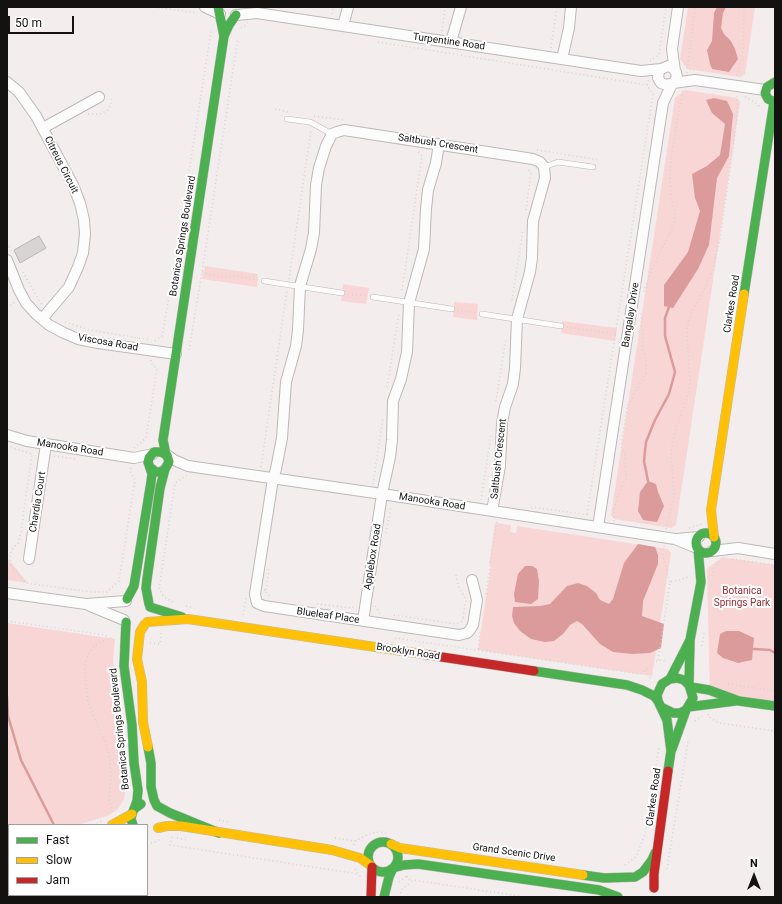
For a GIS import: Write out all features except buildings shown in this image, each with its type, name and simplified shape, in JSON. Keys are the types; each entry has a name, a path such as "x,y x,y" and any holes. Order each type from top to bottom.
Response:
{"street":[{"name":"Turpentine Road","path":"244,7 257,13"},
{"path":"343,26 348,7"},
{"path":"451,42 461,7"},
{"path":"562,59 569,28 570,7"},
{"name":"Bangalay Drive","path":"598,527 663,103 658,77 668,52 678,7"},
{"path":"201,10 220,12 223,17 230,19 237,12"},
{"name":"Botanica Springs Boulevard","path":"166,455 163,440 224,36 220,12"},
{"name":"Turpentine Road","path":"237,12 257,13 562,59 658,77 695,80"},
{"name":"Botanica Springs Boulevard","path":"224,36 237,12"},
{"name":"Bangalay Drive","path":"668,52 676,72"},
{"name":"Turpentine Road","path":"658,77 668,66 676,72 695,80 736,91 765,90"},
{"path":"658,77 677,78 676,72"},
{"name":"Citreus Circuit","path":"7,82 28,102 43,128 73,185 80,203 84,220 85,234 83,253 69,287 45,316"},
{"path":"774,105 768,99 765,90 769,84 775,82"},
{"path":"43,128 99,97"},
{"name":"Clarkes Road","path":"699,536 711,510 774,105"},
{"name":"Saltbush Crescent","path":"332,134 344,130 439,144 530,158 540,162 544,166 545,178 533,221 530,272 517,319 515,368 502,424 500,466 492,511"},
{"path":"273,479 282,438 286,382 296,346 300,286 314,233 316,185 319,168 326,146 332,134"},
{"name":"Applebox Road","path":"363,621 383,490 388,472 392,440 393,401 401,379 407,352 409,303 424,249 428,190 436,163 439,144"},
{"name":"Viscosa Road","path":"11,259 19,290 26,303 45,316 49,325 78,339 154,346 176,354"},
{"name":"Manooka Road","path":"7,435 27,441 133,458 150,468"},
{"name":"Botanica Springs Boulevard","path":"154,453 163,440"},
{"name":"Chardia Court","path":"29,559 46,444"},
{"path":"125,621 121,612 134,586 151,482 148,462 149,458 154,453 161,452 166,455 169,462 160,488 147,579 146,588 151,615 140,632 138,641 138,659 142,682 144,722 151,762 151,788 157,806 160,810 162,820 158,828"},
{"name":"Manooka Road","path":"133,458 154,453"},
{"name":"Manooka Road","path":"166,455 188,466 273,479 383,490 492,511 675,539 698,549"},
{"name":"Manooka Road","path":"166,469 188,466"},
{"path":"150,468 156,472 166,469"},
{"name":"Blueleaf Place","path":"273,479 255,594 257,603 264,606 460,635 470,630 474,620"},
{"name":"Clarkes Road","path":"711,510 714,538"},
{"path":"701,582 696,542 699,536 705,534 738,548 775,554"},
{"name":"Manooka Road","path":"675,539 699,536"},
{"path":"687,709 693,698 690,686 690,640 701,582 711,552 716,544 714,538"},
{"path":"698,549 704,553 738,548"},
{"path":"472,580 477,600 474,620"},
{"path":"7,593 86,604 127,600 137,597 142,598 150,605"},
{"path":"86,604 135,626 146,623"},
{"name":"Brooklyn Road","path":"150,605 188,620"},
{"name":"Brooklyn Road","path":"146,623 188,620 628,685 654,696 660,704"},
{"name":"Botanica Springs Boulevard","path":"125,621 126,640 124,666 132,725 134,763 138,790 137,801 133,811"},
{"path":"668,680 690,640"},
{"path":"739,700 707,704 687,709 680,713 673,713 667,711 660,704 658,695 662,684 668,680 677,678 684,680 690,686 709,690 739,700 775,706"},
{"name":"Brooklyn Road","path":"628,685 668,680"},
{"name":"Clarkes Road","path":"660,704 667,720 671,751"},
{"name":"Clarkes Road","path":"653,893 671,751 687,709"},
{"name":"Grand Scenic Drive","path":"115,824 143,803 153,804 198,826 219,833"},
{"path":"133,811 131,819 133,824"},
{"name":"Grand Scenic Drive","path":"149,833 158,828 167,826 181,826 332,850 360,858 381,872 386,872 393,868 409,864 431,865 622,893"},
{"name":"Grand Scenic Drive","path":"332,850 359,848 384,841 400,848 604,878 635,877"},
{"path":"371,897 371,866 368,852 375,844"},
{"path":"384,897 385,887 393,868 397,863 398,853 391,844"},
{"name":"Clarkes Road","path":"622,893 630,879 643,872 652,860 658,847"},
{"name":"Clarkes Road","path":"635,877 640,876 647,878 652,884 653,893"}],"lane":[{"path":"287,119 310,122 332,134"},
{"path":"544,166 558,162 593,167"},
{"path":"264,281 342,293"},
{"path":"373,297 452,309"},
{"path":"482,314 561,326"}],"path":[{"path":"154,7 201,10"},
{"path":"332,14 333,7"},
{"path":"442,31 445,7"},
{"path":"551,48 557,7"},
{"path":"659,54 666,7"},
{"path":"687,73 695,7"},
{"path":"666,529 674,495 671,451 674,436 688,394 690,381 687,333 688,322 713,268 720,239 737,117 736,91 742,52 744,7"},
{"path":"7,564 12,566 26,583 91,592 107,592 119,581 135,480 130,471 133,458 133,449 146,438 157,369 151,363 154,346 162,336 211,30"},
{"path":"188,356 238,38"},
{"path":"373,41 658,77"},
{"path":"587,514 617,335 653,94 658,77 650,64 650,60 659,54 668,52"},
{"path":"643,296 651,271 674,225 675,214 671,198 670,176 672,152 684,88"},
{"path":"736,91 751,100 760,108 774,105"},
{"path":"86,114 100,114 108,110 112,102 111,98"},
{"path":"525,211 531,173 528,168 530,158"},
{"path":"511,303 523,226"},
{"path":"7,243 11,259"},
{"path":"22,271 45,316"},
{"path":"202,272 222,277 236,276 264,281"},
{"path":"342,293 373,297"},
{"path":"452,309 482,314"},
{"path":"614,521 614,510 626,478 625,454 621,447 627,407 646,374 646,359 642,347 643,338 641,310"},
{"path":"65,322 90,330 154,346"},
{"path":"561,326 617,335"},
{"path":"496,401 507,333"},
{"path":"481,500 492,432"},
{"path":"7,446 32,454 21,532 18,544 12,548 10,554 12,566"},
{"path":"167,598 164,597 160,589 160,584 175,483 187,475 188,466"},
{"path":"370,483 383,490"},
{"path":"386,537 391,506"},
{"path":"485,598 497,521"},
{"path":"686,529 699,524 705,524"},
{"path":"658,660 670,582 663,556 664,546"},
{"path":"730,558 775,565"},
{"path":"670,582 689,577 692,573"},
{"path":"456,575 458,586 466,599 463,618 474,620"},
{"path":"375,606 380,613"},
{"path":"7,621 104,635 110,638 126,640"},
{"path":"138,641 160,644 162,621"},
{"path":"478,649 481,628"},
{"path":"110,638 98,643 89,652 85,664 85,677 88,700 92,713 108,751 111,768 109,800 115,824"},
{"path":"645,669 652,679 652,683"},
{"path":"725,683 775,691"},
{"path":"691,724 707,713 709,717 719,723 775,731"},
{"path":"669,857 689,735"},
{"path":"623,867 636,857 644,834 659,746"},
{"path":"400,897 401,890 411,882"}],"green space":[{"path":"688,7 755,7 745,74 740,77 688,69 680,59"},
{"path":"685,90 737,98 740,102 676,525 671,528 614,519 611,515 675,98"},
{"path":"205,266 258,274 257,287 202,279"},
{"path":"343,284 369,288 366,304 341,301"},
{"path":"454,302 478,304 477,320 453,317"},
{"path":"562,321 617,328 615,341 561,333"},
{"path":"495,523 511,525 510,532 516,533 517,526 668,549 671,553 652,676 478,650 491,565 489,564"},
{"name":"Botanica Springs Park","path":"722,557 775,565 775,704 710,695 707,569"},
{"path":"7,558 28,583 7,580"},
{"path":"7,623 115,639 113,659 114,684 127,779 124,799 118,809 107,816 80,824 8,824 7,867"},
{"path":"140,896 140,897 22,897"}],"shaded area":[{"path":"717,7 726,7 723,13 721,28 724,34 731,41 738,59 729,72 712,69 707,50 712,41 714,13"},
{"path":"714,98 727,101 733,114 729,156 717,178 709,245 698,269 673,308 664,306 664,285 688,252 700,211 695,198 692,174 707,166 720,155 725,124 712,113 706,100"},
{"path":"648,481 656,484 664,506 657,522 643,520 638,511 640,492"},
{"path":"638,544 655,547 658,555 658,564 643,601 642,616 664,624 661,648 650,653 632,654 613,652 600,644 582,624 577,621 570,625 563,634 554,641 545,642 531,639 520,631 514,623 512,616 513,607 550,604 567,586 578,583 587,586 596,593 600,600 609,604 613,599 624,563"},
{"path":"525,566 532,566 537,569 539,581 538,599 531,604 515,602 514,594 518,574"},
{"path":"726,631 739,631 754,638 752,660 738,663 723,658 717,653 720,634"},
{"path":"103,896 104,897 72,897"}],"waterway":[{"path":"648,481 644,461 646,442 655,420 669,394 675,372 665,336 665,318 669,307"},
{"path":"754,649 770,650 775,653"},
{"path":"7,696 8,716 21,760 53,824"}],"traffic: fast":[{"path":"218,7 224,36"},
{"path":"166,455 163,440 224,36 236,15"},
{"path":"775,82 767,87 765,93 768,99 775,102"},
{"path":"744,294 774,102"},
{"path":"127,599 134,586 151,482 152,474 148,462 149,458 154,452 161,452 167,455 169,462 165,469 160,472 156,472 151,468"},
{"path":"149,604 146,588 147,579 160,488 165,469"},
{"path":"706,533 713,536 716,543 713,550 706,553 699,550 696,543 699,536 706,533"},
{"path":"670,679 690,640 701,582 698,549"},
{"path":"150,607 182,617"},
{"path":"126,622 124,666 132,725 134,763 138,790 137,801 134,809"},
{"path":"689,685 690,642"},
{"path":"534,671 627,685 654,696 658,701"},
{"path":"661,707 673,713 680,713 686,710 693,698 689,685 684,680 677,678 670,679 662,684 657,695 658,701 667,720 671,751 668,771"},
{"path":"691,687 709,690 739,701 775,706"},
{"path":"688,707 735,701"},
{"path":"672,749 686,710"},
{"path":"148,747 151,763 151,787 157,806 170,813 219,833"},
{"path":"133,824 131,819 134,809 141,804"},
{"path":"383,842 394,846 398,857 394,868 383,872 372,868 368,857 372,846 383,842"},
{"path":"583,875 604,878 635,877 643,872 652,860 655,853"},
{"path":"384,897 393,868 404,865 418,864 599,890 618,897"}],"traffic: slow":[{"path":"714,537 711,510 744,294"},
{"path":"147,622 188,619 422,654"},
{"path":"145,624 140,632 137,659 142,682 143,722 148,747"},
{"path":"114,824 132,814"},
{"path":"158,828 167,826 181,826 332,850 360,858 370,865"},
{"path":"391,844 400,848 583,875"}],"traffic: jam":[{"path":"422,654 534,671"},
{"path":"654,888 654,874 668,771"},
{"path":"371,897 372,867"}]}
